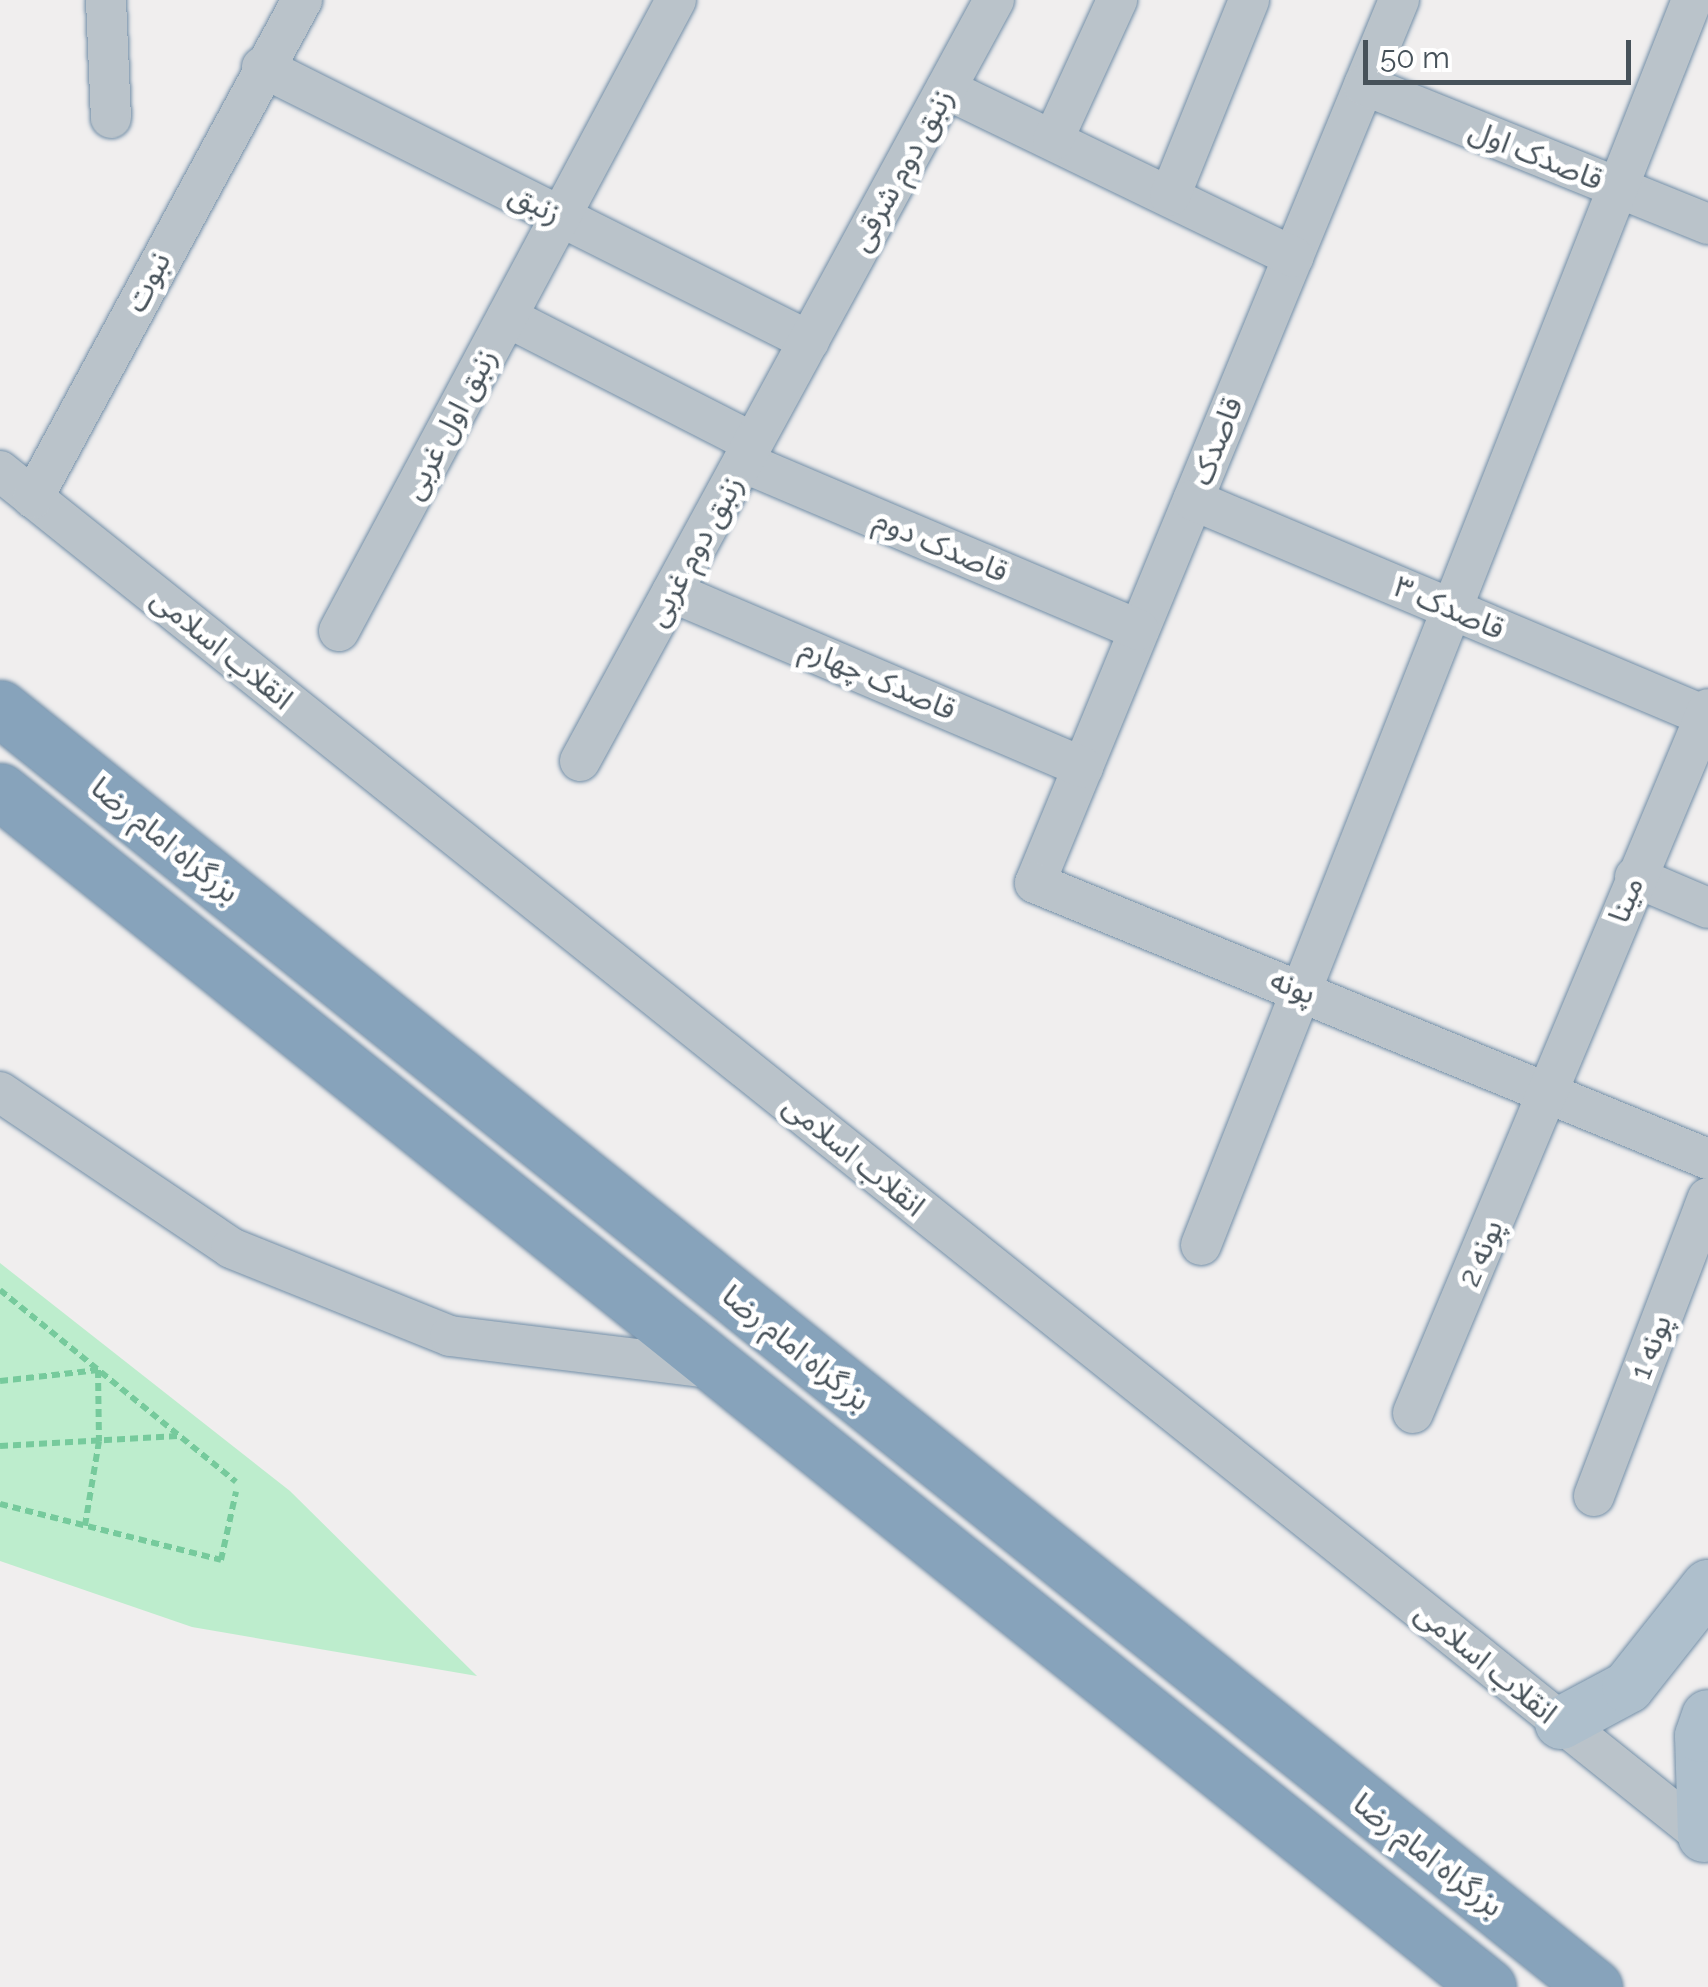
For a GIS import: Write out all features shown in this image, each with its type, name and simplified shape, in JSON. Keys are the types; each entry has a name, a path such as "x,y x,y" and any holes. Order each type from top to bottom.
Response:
{"highway":[{"name":"بزرگراه امام رضا","path":"0,708 1594,1987"},
{"path":"0,791 1488,1987"}],"main road":[{"path":"1562,1724 1628,1687 1706,1600"},
{"path":"1706,1838 1702,1736 1708,1716"}],"street":[{"path":"106,0 111,118"},
{"name":"نبوت","path":"262,67 277,0"},
{"name":"نبوت","path":"33,498 262,67 302,0"},
{"name":"زنبق اول غربی","path":"339,631 676,0"},
{"name":"زنبق دوم شرقی","path":"809,341 994,0"},
{"path":"1053,140 1117,0"},
{"path":"1170,196 1249,0"},
{"name":"قاصدک","path":"1035,882 1399,0"},
{"path":"1201,1245 1692,0"},
{"name":"زنبق","path":"262,67 809,341"},
{"name":"قاصدک اول","path":"1364,85 1708,224"},
{"path":"946,89 1293,258"},
{"name":"قاصدک دوم","path":"507,317 748,453 1139,630"},
{"name":"زنبق دوم غربی","path":"580,761 809,341"},
{"name":"انقلاب اسلامی","path":"0,471 1706,1838"},
{"name":"قاصدک ۳","path":"1193,500 1706,713"},
{"name":"قاصدک چهارم","path":"672,592 1083,766"},
{"name":"مینا","path":"1550,1092 1635,877 1706,713"},
{"path":"1635,877 1708,908"},
{"name":"پونه","path":"1035,882 1708,1159"},
{"path":"0,1092 231,1248 450,1336 717,1369"},
{"name":"پونه 2","path":"1413,1413 1550,1092"},
{"name":"پونه 1","path":"1594,1496 1708,1198"}],"path":[{"path":"0,1290 236,1482"},
{"path":"0,1380 98,1370"},
{"path":"86,1526 98,1441 98,1370"},
{"path":"0,1446 180,1436"},
{"path":"0,1504 220,1560 236,1492"}],"green space":[{"path":"0,1263 290,1491 477,1676 192,1627 0,1561"}]}
